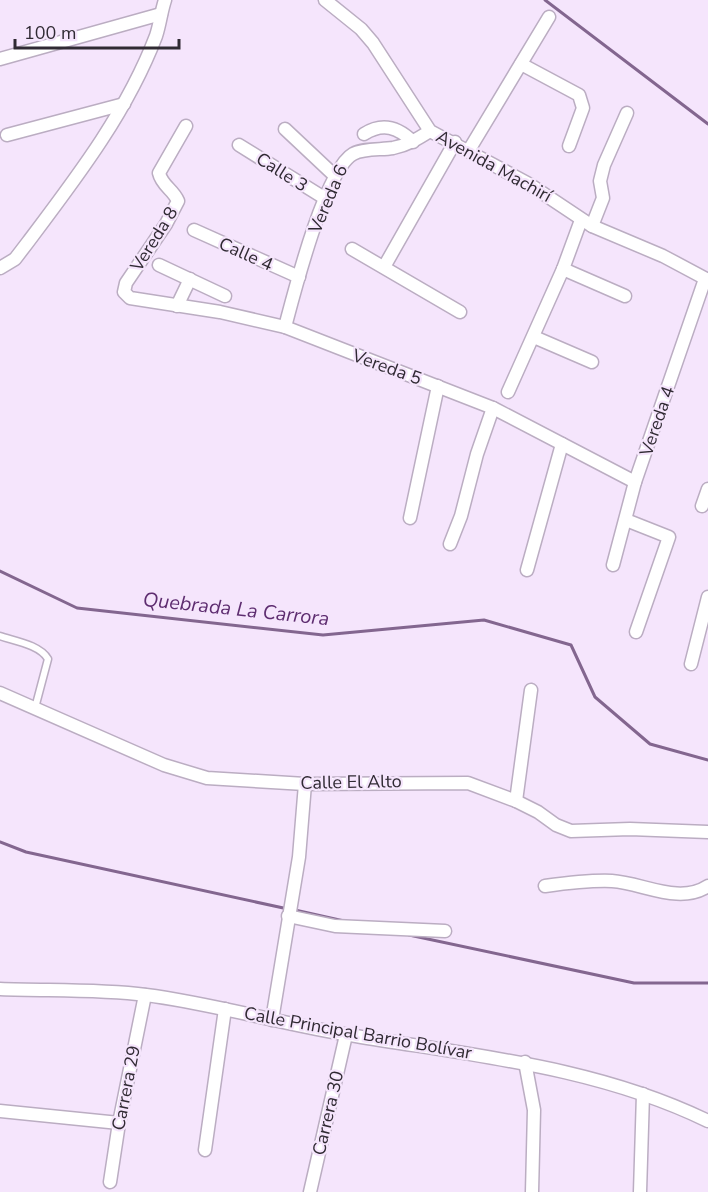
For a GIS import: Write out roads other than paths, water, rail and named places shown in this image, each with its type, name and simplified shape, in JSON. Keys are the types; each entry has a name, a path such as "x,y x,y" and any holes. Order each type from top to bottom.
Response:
{"street":[{"path":"0,268 15,259 50,213 124,104 153,44 165,0"},
{"name":"Avenida Machirí","path":"325,0 361,29 373,43 430,130 561,203 587,223 663,256 707,280"},
{"path":"0,59 161,14"},
{"path":"469,150 549,17"},
{"path":"520,64 579,95 583,108 569,146"},
{"path":"7,135 124,104"},
{"path":"508,392 563,269 603,198 600,181 604,165 627,113"},
{"name":"Vereda 8","path":"124,292 126,283 166,224 178,201 175,194 161,182 159,173 186,126"},
{"path":"364,134 372,128 387,126 398,129 413,142"},
{"path":"285,129 334,176"},
{"name":"Vereda 6","path":"285,327 299,277 334,176 345,159 356,152 395,148 413,142 430,130"},
{"path":"384,267 455,142"},
{"name":"Calle 3","path":"239,145 326,199"},
{"name":"Calle 4","path":"194,231 299,277"},
{"path":"352,249 460,312"},
{"path":"159,265 225,296"},
{"path":"563,269 625,296"},
{"path":"177,306 190,279"},
{"name":"Vereda 4","path":"613,565 635,483 707,280"},
{"name":"Vereda 5","path":"124,292 130,298 219,312 285,327 493,408 635,483"},
{"path":"534,337 592,362"},
{"path":"410,518 438,386"},
{"path":"450,544 461,516 477,454 493,408"},
{"path":"527,570 562,444"},
{"path":"702,506 708,489"},
{"path":"626,520 669,537 636,632"},
{"path":"691,664 708,597"},
{"path":"516,801 531,690"},
{"name":"Calle El Alto","path":"0,693 185,773 207,778 305,784 468,783 516,801 570,831 630,829 708,832"},
{"path":"272,1020 299,857 305,784"},
{"path":"545,886 612,881 681,894 698,892 708,886"},
{"path":"288,916 335,926 445,931"},
{"name":"Calle Principal Barrio Bolívar","path":"0,989 145,995 225,1008 346,1035 525,1062 586,1076 643,1094 708,1121"},
{"name":"Carrera 29","path":"110,1182 119,1123 145,995"},
{"path":"205,1149 225,1008"},
{"name":"Carrera 30","path":"310,1192 346,1035"},
{"path":"525,1062 534,1110 532,1192"},
{"path":"640,1192 643,1094"},
{"path":"0,1111 119,1123"}],"lane":[{"path":"0,636 36,649 45,654 48,659 35,708"}],"waterway":[{"path":"545,0 708,124"},
{"name":"Quebrada La Carrora","path":"0,571 77,608 323,635 484,620 571,645 595,697 650,744 708,760"},
{"path":"0,842 26,852 288,909"},
{"path":"295,910 344,921"},
{"path":"409,935 634,983 708,983"}]}
